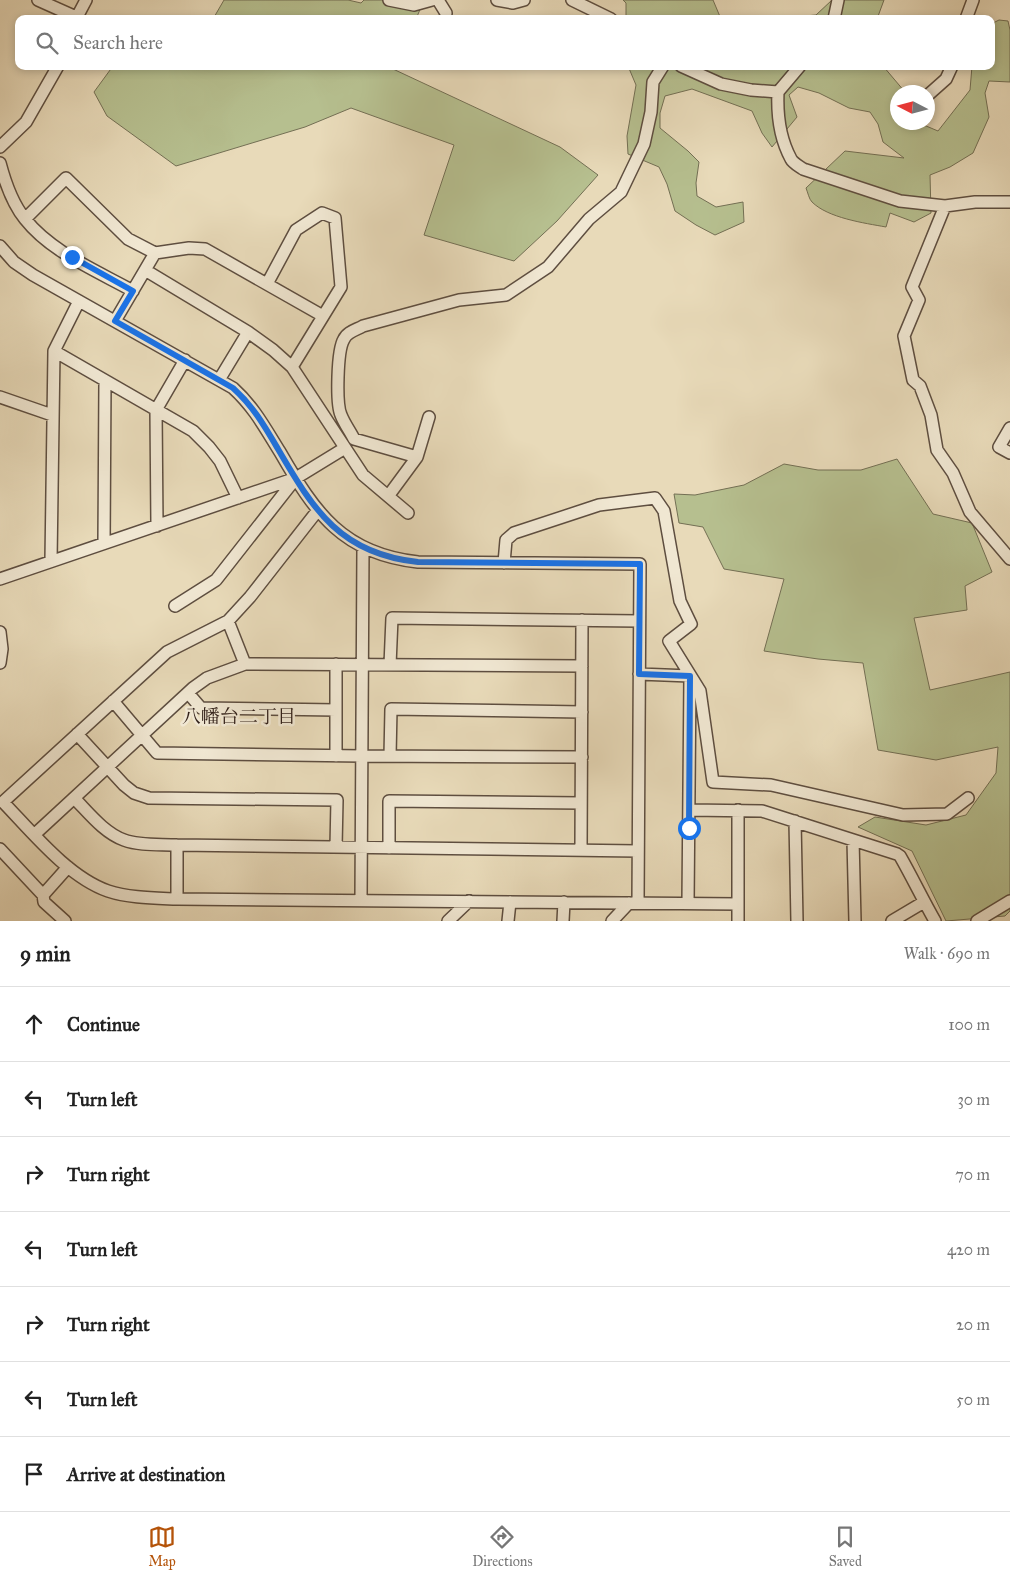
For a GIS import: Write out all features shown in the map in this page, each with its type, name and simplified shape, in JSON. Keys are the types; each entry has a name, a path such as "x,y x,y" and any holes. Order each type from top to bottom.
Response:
{"street":[{"path":"38,0 70,15"},
{"path":"78,15 86,0"},
{"path":"389,0 414,6 432,0"},
{"path":"438,0 446,15"},
{"path":"497,0 513,3 524,0"},
{"path":"572,0 604,15"},
{"path":"835,15 838,0"},
{"path":"967,15 973,0"},
{"path":"0,147 26,122 57,70"},
{"path":"417,457 354,439 340,414 338,367 339,353 344,339 348,334 363,326 459,300 506,295 548,267 589,218 621,192 644,144 651,112 653,82 660,70"},
{"path":"690,70 721,84 751,90 778,92"},
{"path":"797,70 778,92 778,108 780,128 792,160 803,169 900,201 944,206 975,202 1010,202"},
{"path":"935,88 946,78 950,70"},
{"path":"0,163 11,196 25,219 56,248 133,291"},
{"path":"25,219 66,178 128,239 155,253 189,248 205,249 324,316"},
{"path":"944,206 912,287 919,300 904,336 913,380 920,386 930,415 937,450 954,473 970,512 1010,559"},
{"path":"267,284 296,230 322,213 336,218 341,286 292,367"},
{"path":"0,246 14,262 33,275 233,388 259,416 296,478 324,519 363,548 383,556 418,562 640,564 638,851 633,903 612,921"},
{"path":"115,321 155,253"},
{"path":"145,270 248,332 292,367 363,475 408,513"},
{"path":"51,561 54,350 79,300"},
{"path":"219,380 248,332"},
{"path":"54,350 193,431 220,461 238,498"},
{"path":"157,526 156,410 185,360"},
{"path":"104,543 105,381"},
{"path":"0,397 52,414"},
{"path":"388,495 417,457 429,417"},
{"path":"1010,428 999,447 1010,453"},
{"path":"0,579 296,478 345,448"},
{"path":"175,606 216,580 296,478"},
{"path":"504,563 506,540 514,533 599,505 655,498 664,511 680,601 691,624 669,641 700,691 713,782 771,785 903,815 947,814 968,798"},
{"path":"318,510 250,597 228,621 167,652 3,802 68,867 94,885 109,891 126,895 176,899 738,904"},
{"path":"361,900 363,548"},
{"path":"390,665 392,618 639,621"},
{"path":"581,850 582,620"},
{"path":"228,621 246,664"},
{"path":"0,632 2,649 0,663"},
{"path":"35,834 188,693 207,678 246,664 582,666"},
{"path":"336,664 336,756"},
{"path":"639,674 690,676"},
{"path":"688,903 690,676"},
{"path":"188,693 201,708 336,710"},
{"path":"113,701 157,753 582,757"},
{"path":"390,756 391,710 582,712"},
{"path":"77,734 134,793 149,798 337,800 336,847"},
{"path":"74,798 111,834 124,840 138,843 638,851"},
{"path":"389,848 390,801 581,803"},
{"path":"689,810 762,811 900,856 935,921"},
{"path":"738,810 738,921"},
{"path":"795,822 797,921"},
{"path":"853,840 855,921"},
{"path":"176,899 177,845"},
{"path":"0,849 43,894 44,902 65,921"},
{"path":"43,894 68,867"},
{"path":"448,921 469,901"},
{"path":"977,921 1010,901"},
{"path":"508,921 510,902"},
{"path":"563,921 564,902"},
{"path":"892,921 924,902"}],"green space":[{"path":"224,0 348,0 361,3 364,0 424,0 418,15 215,15"},
{"path":"623,0 713,0 719,15 626,15 626,3"},
{"path":"832,0 884,0 878,15 816,15"},
{"path":"999,20 1008,21 1010,30 1010,82 989,81 985,93 989,117 973,153 950,167 930,175 931,213 914,222 890,213 886,227 867,224 827,212 812,202 806,188 845,151 904,158 883,142 878,124 870,112 849,108 819,93 798,87 789,95 797,117 772,147 762,133 752,111 692,89 665,96 660,113 660,128 699,162 696,183 697,196 716,207 743,202 744,222 715,235 675,211 667,184 659,167 628,154 627,136 636,85 630,70 886,70 899,85 890,85 890,130 938,131 970,90 972,70 995,70 995,22"},
{"path":"110,70 395,70 560,147 598,175 557,221 514,261 424,235 454,145 351,108 305,127 176,166 107,116 94,92"},
{"path":"897,459 933,514 972,523 992,572 965,586 967,610 914,618 930,690 1010,672 1010,911 1005,916 946,921 912,851 858,827 875,817 926,825 966,815 996,773 998,747 936,760 878,750 863,663 764,651 784,579 724,569 703,527 679,523 674,494 695,495 744,485 784,464 818,470 861,470"}],"district":[{"name":"八幡台二丁目","path":"239,716"}],"route":[{"path":"72,257 133,291 115,321 233,388 247,401 259,416 309,499 324,519 368,551 383,556 418,562 640,564 639,674 690,676 689,828"}]}
